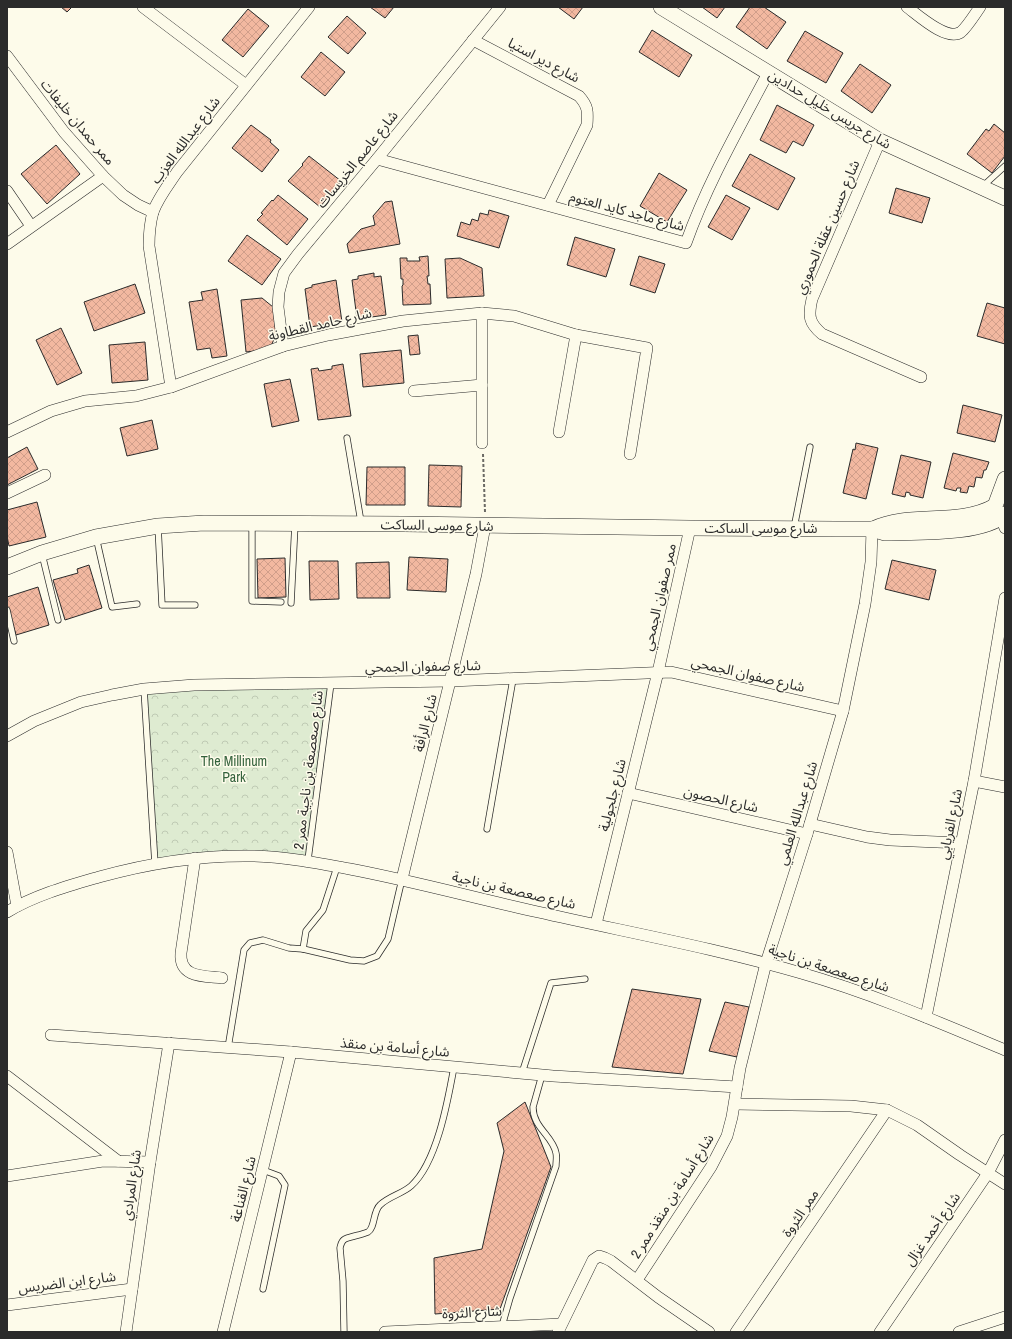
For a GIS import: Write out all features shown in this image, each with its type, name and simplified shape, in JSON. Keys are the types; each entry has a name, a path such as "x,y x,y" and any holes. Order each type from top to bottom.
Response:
{"street":[{"path":"143,7 246,85"},
{"name":"شارع عبدالله العزب","path":"171,387 149,246 153,212 177,172 309,7"},
{"name":"شارع عاصم الخريسات","path":"283,346 278,307 279,292 284,273 500,7"},
{"name":"شارع جريس خليل حدادين","path":"662,7 880,141 1005,198"},
{"path":"907,7 944,33 953,35 961,32 980,7"},
{"name":"شارع دير استيا","path":"473,40 579,96 586,103 588,114 587,125 548,205"},
{"name":"ممر حمدان خليفات","path":"7,56 64,132 103,176 123,195 138,205 153,212"},
{"name":"شارع ماجد كايد العتوم","path":"377,159 686,243 694,220 712,181 768,73"},
{"name":"شارع حسين عقلة الحموري","path":"880,141 812,299 810,317 813,326 822,334 921,377"},
{"path":"7,244 103,176"},
{"path":"7,191 31,226"},
{"path":"482,312 482,443"},
{"name":"شارع حامد القطاونة","path":"7,432 51,411 85,401 136,396 171,387 283,346 328,335 403,321 482,312 514,316 576,335 647,348 630,454"},
{"path":"559,432 576,335"},
{"path":"414,391 482,385"},
{"path":"7,493 45,475"},
{"name":"شارع موسى الساكت","path":"7,567 42,553 96,537 158,526 204,523 872,529 885,523 903,520 978,514 1001,516 1005,479"},
{"name":"شارع الرأفة","path":"402,879 479,562 485,526"},
{"name":"ممر صفوان الجمحي","path":"658,672 690,528"},
{"name":"شارع عبدالله العلمي","path":"735,1104 736,1086 766,963 843,710 865,604 871,562 872,529"},
{"name":"شارع الفريابي","path":"926,1017 1002,637 1005,598"},
{"name":"شارع جلجولية","path":"596,924 658,672"},
{"name":"شارع صفوان الجمحي","path":"7,736 41,718 81,702 144,689 194,685 451,681 671,672 843,710"},
{"path":"974,781 1005,787"},
{"name":"شارع الحصون","path":"628,793 808,829 890,840 961,843"},
{"path":"7,852 17,906"},
{"name":"شارع صعصعة بن ناجية","path":"7,912 17,906 71,885 130,868 195,858 252,856 308,860 402,879 537,912 766,963 859,992 926,1017 1005,1050"},
{"path":"195,858 181,953 181,962 186,970 193,974 222,978"},
{"name":"شارع أسامة بن منقذ","path":"51,1034 291,1052 542,1075 736,1086"},
{"name":"شارع المرادي","path":"126,1332 150,1162 169,1043"},
{"name":"شارع القناعة","path":"223,1332 291,1052"},
{"path":"7,1076 118,1161"},
{"path":"735,1104 851,1106 887,1110 917,1125 1005,1184"},
{"name":"شارع أسامة بن منقذ ممر 2","path":"636,1280 719,1154 727,1136 735,1104"},
{"name":"ممر الثروة","path":"736,1332 887,1110"},
{"name":"شارع أحمد غزال","path":"880,1332 988,1173 1005,1140"},
{"path":"7,1176 103,1161 150,1162"},
{"path":"560,1328 593,1260 599,1256 611,1261 709,1332"},
{"name":"شارع ابن الضريس","path":"7,1305 132,1289"},
{"path":"959,1332 1005,1317"},
{"name":"شارع الثروة","path":"385,1332 502,1326 560,1328"}],"lane":[{"path":"981,188 1005,166"},
{"path":"347,438 361,524"},
{"path":"794,529 810,446"},
{"path":"252,523 252,601 281,602"},
{"path":"291,604 295,524"},
{"path":"158,526 162,605 195,605"},
{"path":"96,537 112,607 137,604"},
{"path":"42,553 58,620"},
{"path":"7,610 14,642"},
{"path":"487,829 514,678"},
{"name":"شارع صعصعة بن ناجية ممر 2","path":"308,860 331,682"},
{"path":"144,689 155,864"},
{"path":"302,949 306,931 323,910 337,867"},
{"path":"228,1048 244,950 250,943 263,940 289,948 302,949 350,960 364,961 377,956 388,939 402,879"},
{"path":"522,1073 551,983 584,979"},
{"path":"344,1332 341,1244 345,1239 369,1231 372,1227 377,1208 381,1203 411,1186 425,1169 432,1155 447,1102 454,1067"},
{"path":"502,1326 556,1161 556,1151 538,1125 533,1112 542,1075"},
{"path":"263,1170 279,1176 285,1185 263,1289"}],"path":[{"path":"482,443 485,526"}],"green space":[{"name":"The Millinum Park","path":"331,682 308,860 287,858 155,864 144,689"}],"building":[{"path":"61,7 72,7 67,12"},
{"path":"370,7 394,7 385,18"},
{"path":"558,7 583,7 574,19"},
{"path":"702,7 725,7 717,18"},
{"path":"750,7 764,7 786,22 767,49 736,27"},
{"path":"248,9 269,26 243,57 222,40"},
{"path":"347,16 366,33 348,54 328,37"},
{"path":"652,30 692,55 679,77 639,52"},
{"path":"805,31 843,53 826,83 787,61"},
{"path":"321,52 345,72 325,96 301,77"},
{"path":"860,64 891,85 872,113 841,91"},
{"path":"777,105 814,125 803,146 793,141 786,153 760,140"},
{"path":"994,124 1005,133 1005,156 992,173 967,154 986,129 989,131"},
{"path":"251,125 271,140 270,142 279,150 262,172 232,148"},
{"path":"56,145 80,174 47,204 21,174"},
{"path":"750,154 795,178 778,210 732,186"},
{"path":"309,156 341,181 320,207 288,181"},
{"path":"659,173 687,190 667,222 640,206"},
{"path":"896,188 930,198 922,223 889,213"},
{"path":"278,195 308,219 287,245 257,220 263,214 261,213"},
{"path":"726,195 750,208 732,240 708,227"},
{"path":"392,201 400,244 349,253 347,244 361,229 375,225 373,216 385,202"},
{"path":"489,210 509,216 499,248 457,236 461,222 470,225 472,219 478,221 480,213 488,215"},
{"path":"247,235 281,259 262,285 228,261"},
{"path":"575,237 615,249 606,277 567,265"},
{"path":"428,256 429,276 427,276 428,284 430,284 431,304 403,305 403,279 401,279 400,258 407,258 407,261 420,261 419,257"},
{"path":"639,256 665,264 655,293 630,285"},
{"path":"460,258 482,268 484,296 447,298 445,259"},
{"path":"374,273 374,277 381,276 386,315 357,319 352,280 358,279 358,276"},
{"path":"336,280 342,322 310,327 305,289 312,287 312,285"},
{"path":"135,284 145,313 94,331 84,302"},
{"path":"217,289 227,356 212,358 210,348 197,350 189,302 203,300 201,292"},
{"path":"262,298 273,307 276,334 270,349 246,352 241,300"},
{"path":"987,303 1005,308 1005,344 977,336"},
{"path":"61,328 82,373 57,385 36,340"},
{"path":"418,335 420,354 410,355 408,336"},
{"path":"145,342 148,380 112,383 109,345"},
{"path":"401,350 404,383 363,387 360,354"},
{"path":"343,364 351,416 318,420 311,369 318,368 319,371 332,369 332,366"},
{"path":"290,379 299,421 272,427 264,384"},
{"path":"963,405 1002,415 995,442 957,433"},
{"path":"152,420 158,449 127,456 120,428"},
{"path":"856,443 878,448 866,499 843,493 853,449 855,450"},
{"path":"27,447 38,469 7,485 7,458"},
{"path":"953,453 989,462 986,470 984,470 982,478 976,477 974,487 969,486 967,493 960,492 961,488 957,488 956,491 944,488"},
{"path":"901,455 931,462 923,498 910,495 910,493 906,492 905,497 892,494"},
{"path":"429,465 462,466 461,507 428,506"},
{"path":"367,467 405,467 405,505 366,505"},
{"path":"37,502 46,537 9,546 7,536 7,510"},
{"path":"409,557 448,559 446,592 407,590"},
{"path":"285,558 286,597 258,598 257,559"},
{"path":"892,560 936,570 929,600 885,589"},
{"path":"309,561 338,561 339,599 310,600"},
{"path":"389,562 390,598 357,598 356,563"},
{"path":"89,565 102,608 65,620 53,580 78,573 77,569"},
{"path":"38,587 49,625 16,635 7,604 7,597"},
{"path":"632,989 701,999 683,1074 612,1067"},
{"path":"725,1002 749,1007 737,1057 709,1051"},
{"path":"525,1102 551,1167 500,1309 435,1314 434,1258 482,1249 504,1151 497,1123"}]}
